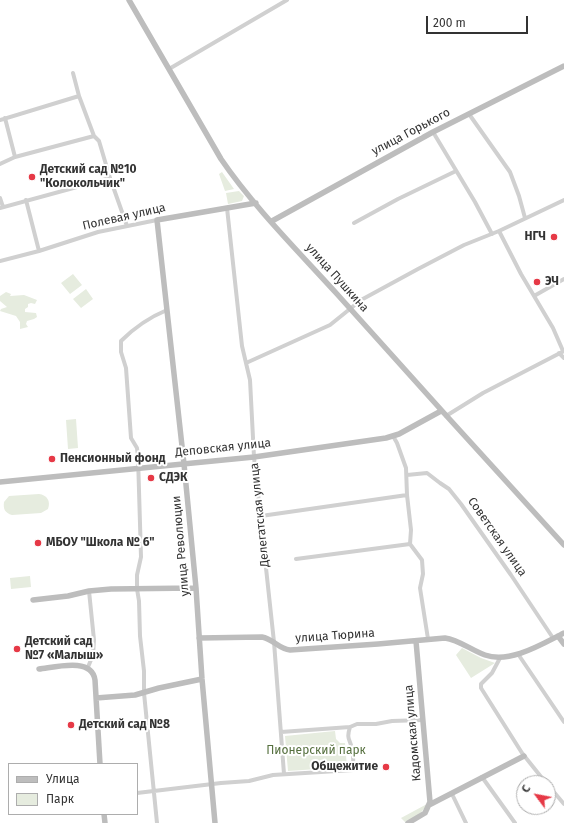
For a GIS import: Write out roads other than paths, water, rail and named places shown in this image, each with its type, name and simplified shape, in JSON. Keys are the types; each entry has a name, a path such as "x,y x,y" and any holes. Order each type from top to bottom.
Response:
{"street":[{"name":"улица Пушкина","path":"129,0 230,172 441,411 564,545"},
{"path":"169,69 288,0"},
{"name":"улица Горького","path":"272,221 433,132 564,66"},
{"path":"73,74 94,136 99,141 127,226"},
{"path":"15,157 2,119 80,96"},
{"path":"468,114 510,172 525,218"},
{"path":"433,132 475,202 492,234"},
{"path":"0,164 15,157 94,136"},
{"path":"354,223 398,199 456,171"},
{"path":"0,198 2,208 26,200 110,178"},
{"path":"26,200 39,251"},
{"path":"246,363 330,326 361,300 393,282 464,246 564,200"},
{"name":"Полевая улица","path":"0,261 39,251 98,232 256,203"},
{"name":"Делегатская улица","path":"227,208 242,346 250,380 254,457 274,642 284,774"},
{"name":"улица Революции","path":"157,220 196,588 202,680 215,823"},
{"path":"499,231 553,328 564,358"},
{"path":"534,296 564,280"},
{"path":"157,823 144,693 144,671 137,589 137,575 141,557 137,448 131,438 126,368 121,352 121,341 150,318 167,310"},
{"path":"446,416 483,393 562,352"},
{"name":"Деповская улица","path":"0,482 254,457 393,436 441,411"},
{"path":"393,436 405,464 407,475 407,495 411,530 410,544 422,560 423,574 420,588 428,639"},
{"name":"Советская улица","path":"407,475 428,473 452,492 564,644"},
{"path":"261,516 407,495"},
{"path":"296,559 410,544"},
{"path":"33,600 68,596 89,591 196,588"},
{"path":"88,667 93,655 94,640 89,591"},
{"path":"540,775 524,756 481,688 481,684 492,673 500,658 518,654 558,636"},
{"name":"улица Тюрина","path":"199,638 262,637 267,638 284,649 290,650 451,638 486,656 500,658"},
{"name":"Кадомская улица","path":"416,641 429,805"},
{"path":"518,654 564,722"},
{"path":"39,669 81,665 88,667 94,674 100,763"},
{"path":"96,698 128,696 159,688 202,680"},
{"path":"281,732 350,727 357,724 376,724 392,721 423,720"},
{"path":"138,793 249,781 284,774 353,770 352,748 348,741 350,727"},
{"path":"408,823 418,821 425,813 429,805 524,756"},
{"path":"482,777 515,823"},
{"path":"452,794 466,823"},
{"path":"556,795 564,804"}],"place":[{"name":"Детский сад №10 \"Колокольчик\"","path":"32,177"},
{"name":"НГЧ","path":"554,237"},
{"name":"ЭЧ","path":"537,282"},
{"name":"Пенсионный фонд","path":"52,459"},
{"name":"СДЭК","path":"151,478"},
{"name":"МБОУ \"Школа № 6\"","path":"38,543"},
{"name":"Детский сад №7 «Малыш»","path":"17,649"},
{"name":"Детский сад №8","path":"71,725"},
{"name":"Общежитие","path":"386,767"}],"park label":[{"name":"Пионерский парк","path":"316,751"}]}
